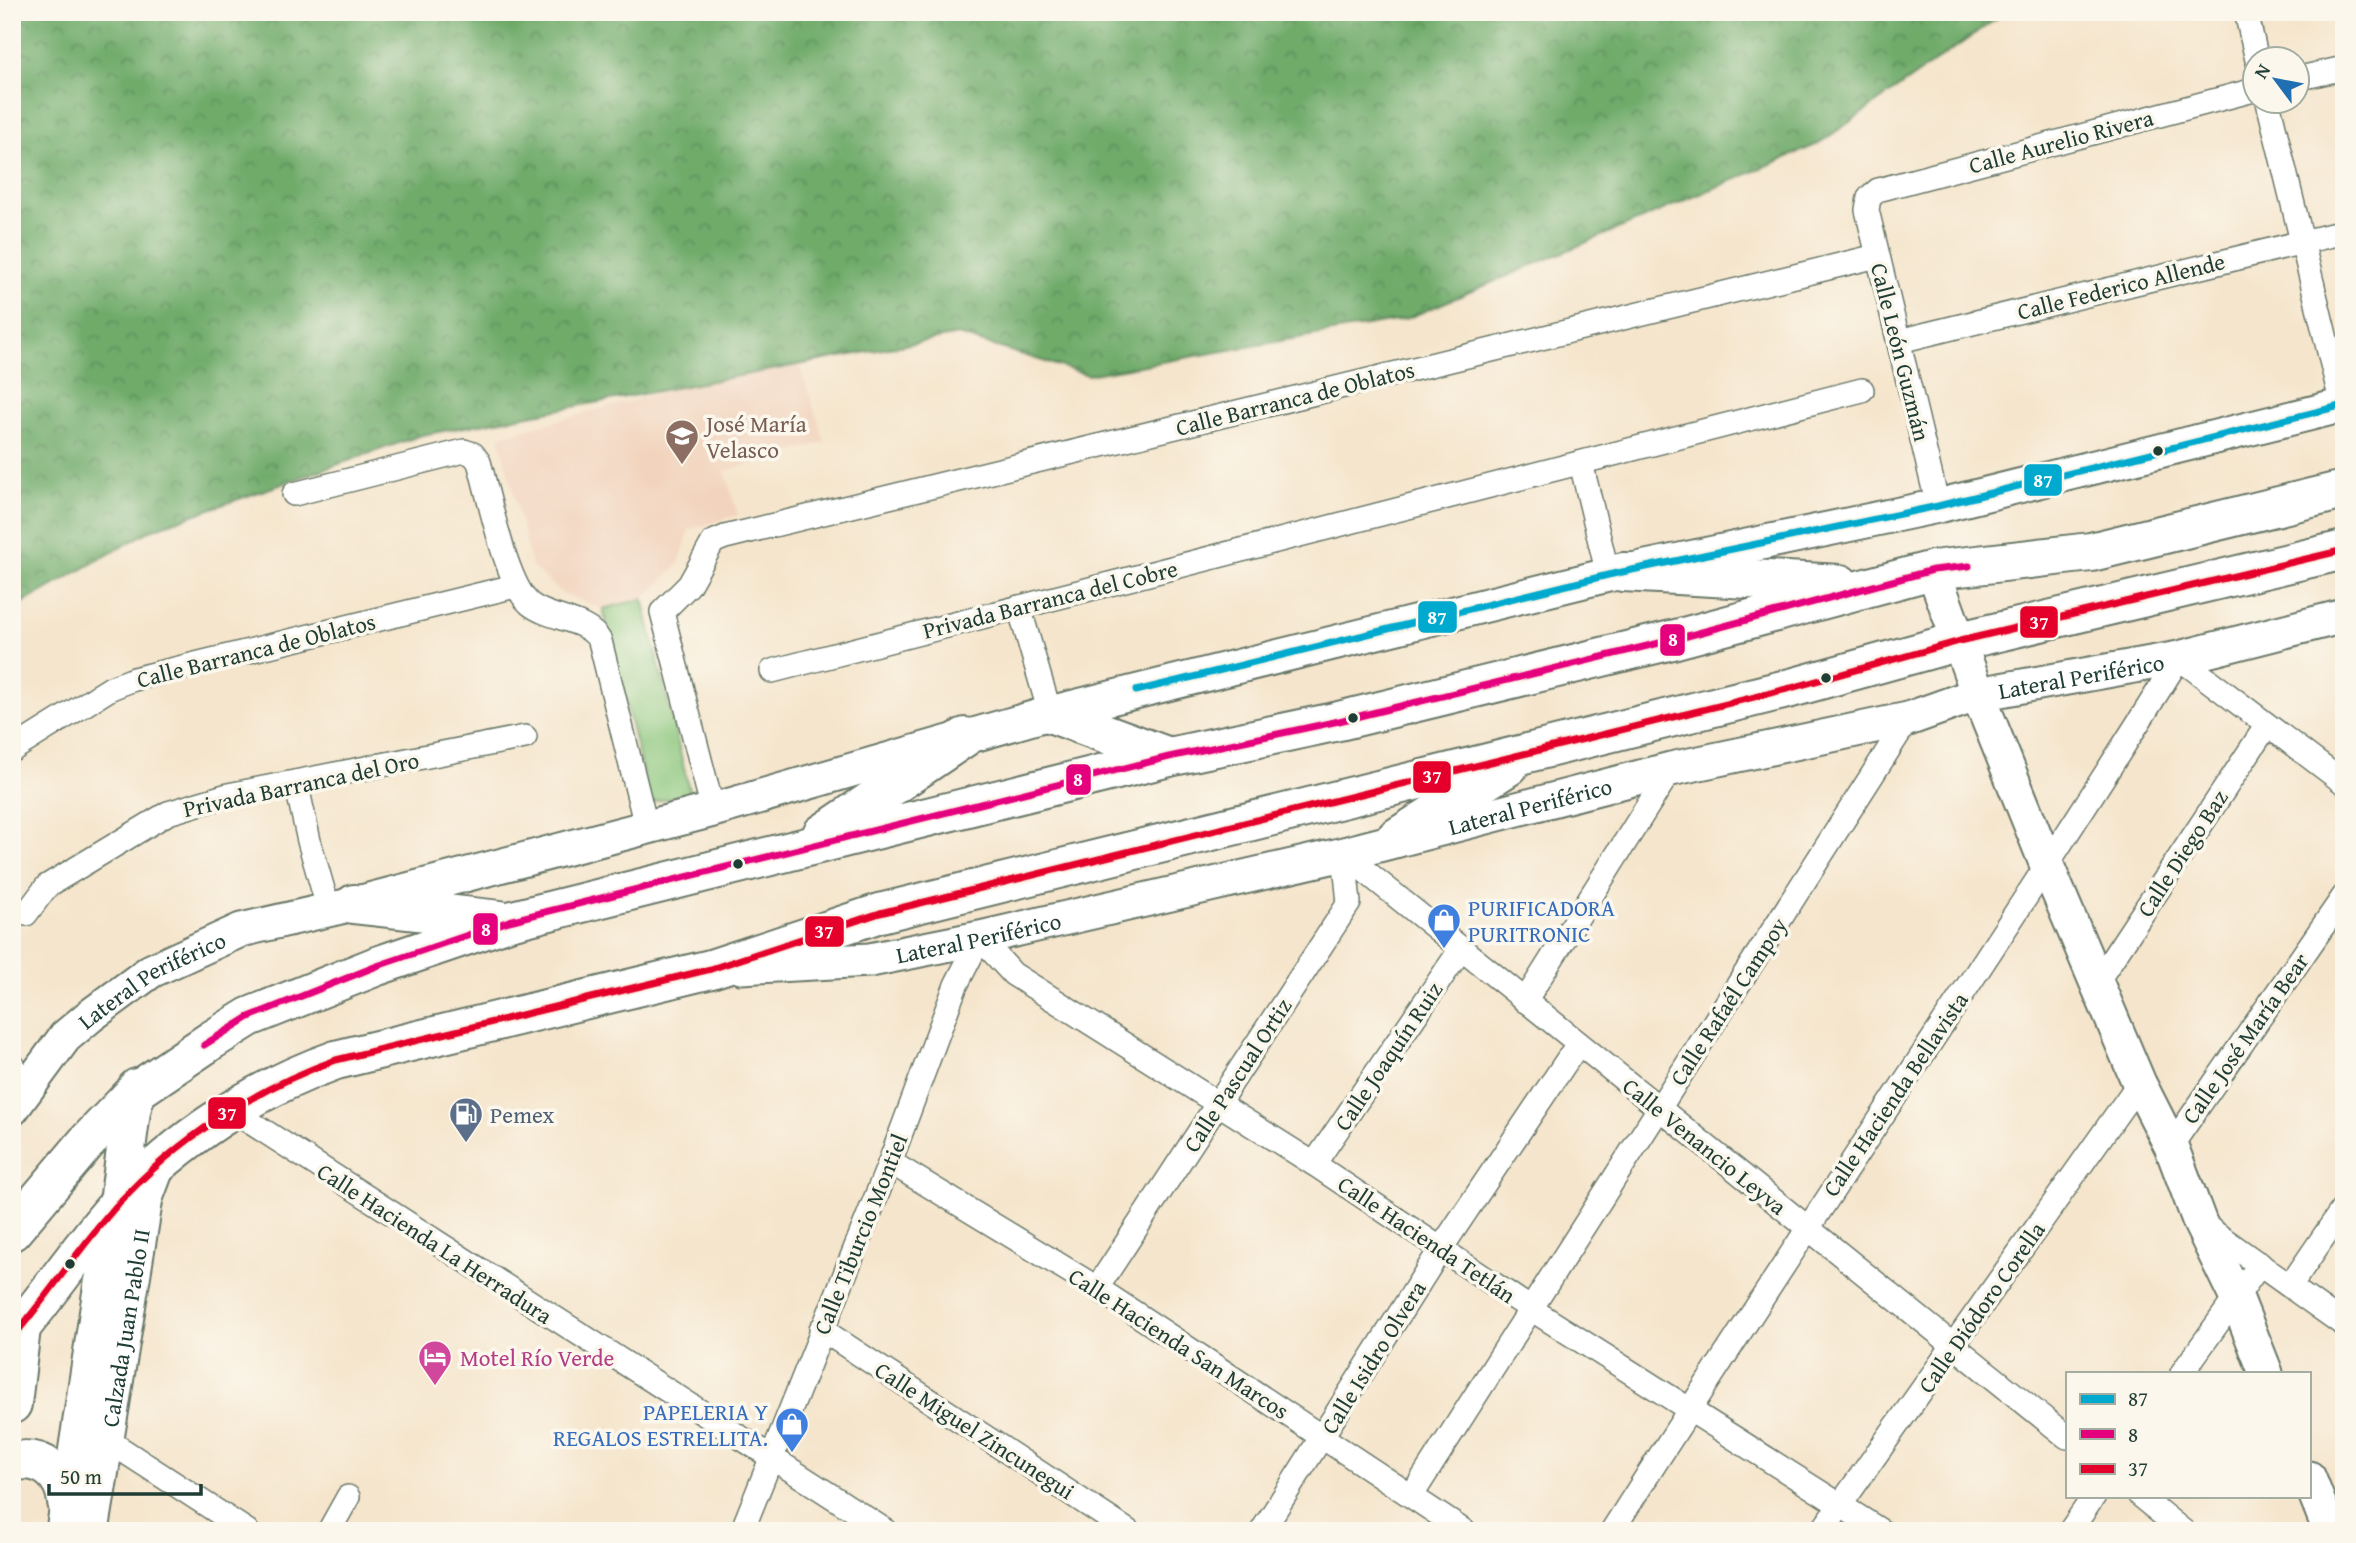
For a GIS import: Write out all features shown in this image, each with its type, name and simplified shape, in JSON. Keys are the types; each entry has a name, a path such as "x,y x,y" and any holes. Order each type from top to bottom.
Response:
{"highway":[{"path":"12,1231 86,1143 135,1092 249,1017 377,966 509,921 1169,757 1339,721 1933,570 2091,552 2344,489"},
{"path":"12,1404 17,1333 119,1203 178,1148 233,1111 296,1074 336,1060 711,969 880,913 1791,688 1960,641 2344,550"},
{"path":"1616,573 1877,586"},
{"path":"1050,713 1169,757"},
{"path":"800,849 965,737"},
{"path":"1396,838 1536,749"},
{"path":"341,906 509,921"},
{"path":"119,1203 135,1092"},
{"path":"12,1462 37,1461 52,1469 63,1484 65,1516"}],"street":[{"path":"2246,12 2254,46"},
{"path":"2310,76 2344,68"},
{"name":"Calle Aurelio Rivera","path":"1869,198 1878,190 2240,94"},
{"path":"2271,116 2343,405"},
{"name":"Calle León Guzmán","path":"1869,198 1867,210 1877,256 1938,506"},
{"name":"Calle Federico Allende","path":"1899,341 2344,232"},
{"name":"Calle Barranca de Oblatos","path":"713,810 662,612 690,585 713,542 1877,256"},
{"name":"Privada Barranca del Cobre","path":"772,671 1862,390"},
{"name":"Lateral Periférico","path":"17,1087 65,1037 150,971 241,930 713,810 1050,713 1616,573 1938,506 2343,405"},
{"path":"295,494 464,451 473,454 479,462 515,586 529,603 550,616 587,628 600,641 646,826"},
{"path":"1581,463 1616,573"},
{"path":"1933,570 1978,694 2048,868 2139,1083 2171,1146 2200,1223 2236,1297 2266,1372"},
{"name":"Calle Barranca de Oblatos","path":"12,750 111,688 134,679 515,586"},
{"path":"1019,607 1050,713"},
{"name":"Lateral Periférico","path":"711,969 870,960 980,938 1344,854 1396,838 1671,769 1908,719 1978,694 2179,658 2344,616"},
{"path":"2179,658 2344,783"},
{"name":"Calle Hacienda Bellavista","path":"1612,1531 1806,1227 2048,868 2179,658"},
{"name":"Calle Rafaél Campoy","path":"1412,1495 1908,719"},
{"name":"Calle Diego Baz","path":"2097,982 2267,724"},
{"name":"Privada Barranca del Oro","path":"26,914 47,886 168,813 228,795 525,737"},
{"path":"1525,1001 1671,769"},
{"path":"296,782 309,841 341,906"},
{"name":"Calle Venancio Leyva","path":"1344,854 2066,1436"},
{"name":"Calle Pascual Ortiz","path":"1097,1288 1349,903 1344,854"},
{"name":"Calle José María Bear","path":"2171,1146 2344,896"},
{"name":"Calle Hacienda Tetlán","path":"980,938 1013,974 1314,1164 1442,1247 1531,1309 1881,1531"},
{"name":"Calle Tiburcio Montiel","path":"742,1531 890,1162 956,985 980,938"},
{"name":"Calle Joaquín Ruiz","path":"1314,1164 1461,949"},
{"name":"Calle Isidro Olvera","path":"1262,1531 1442,1247 1578,1044"},
{"name":"Calle Diódoro Corella","path":"1822,1531 2139,1083"},
{"name":"Calle Hacienda La Herradura","path":"233,1111 390,1215 886,1531"},
{"name":"Calle Hacienda San Marcos","path":"890,1162 1097,1288 1464,1531"},
{"name":"Calzada Juan Pablo II","path":"65,1516 92,1437 146,1198 158,1166"},
{"name":"Calzada Juan Pablo II","path":"92,1531 92,1437 101,1283 119,1203"},
{"path":"2290,1286 2344,1207"},
{"path":"2200,1223 2344,1325"},
{"path":"2183,1372 2260,1264"},
{"name":"Calle Miguel Zincunegui","path":"821,1329 1128,1531"},
{"path":"92,1437 247,1531"},
{"path":"2310,1481 2330,1531"},
{"path":"328,1531 348,1497"},
{"path":"2070,1531 2093,1498"},
{"path":"2142,1498 2183,1531"}],"shaded area":[{"path":"797,357 825,442 725,471 738,515 689,530 679,564 643,599 603,609 563,594 532,567 499,436"}],"green space":[{"path":"12,12 2006,12 1818,144 1406,319 1088,375 958,335 422,435 153,529 12,609"},
{"path":"643,599 690,793 650,803 603,609"}],"transit line":[{"name":"87","path":"1136,691 1608,575 1938,506 2344,405"},
{"name":"37","path":"12,1338 105,1219 141,1180 166,1158 192,1137 247,1101 276,1085 336,1060 711,969 880,913 1791,688 1960,641 2344,550"},
{"name":"8","path":"204,1045 249,1017 377,966 509,921 1169,757 1339,721 1676,639 1933,570 1969,566"}],"place":[{"name":"José María Velasco","path":"682,466"},
{"name":"PURIFICADORA PURITRONIC","path":"1444,950"},
{"name":"Pemex","path":"466,1144"},
{"name":"Motel Río Verde","path":"435,1387"},
{"name":"PAPELERIA Y REGALOS ESTRELLITA.","path":"792,1454"}]}
